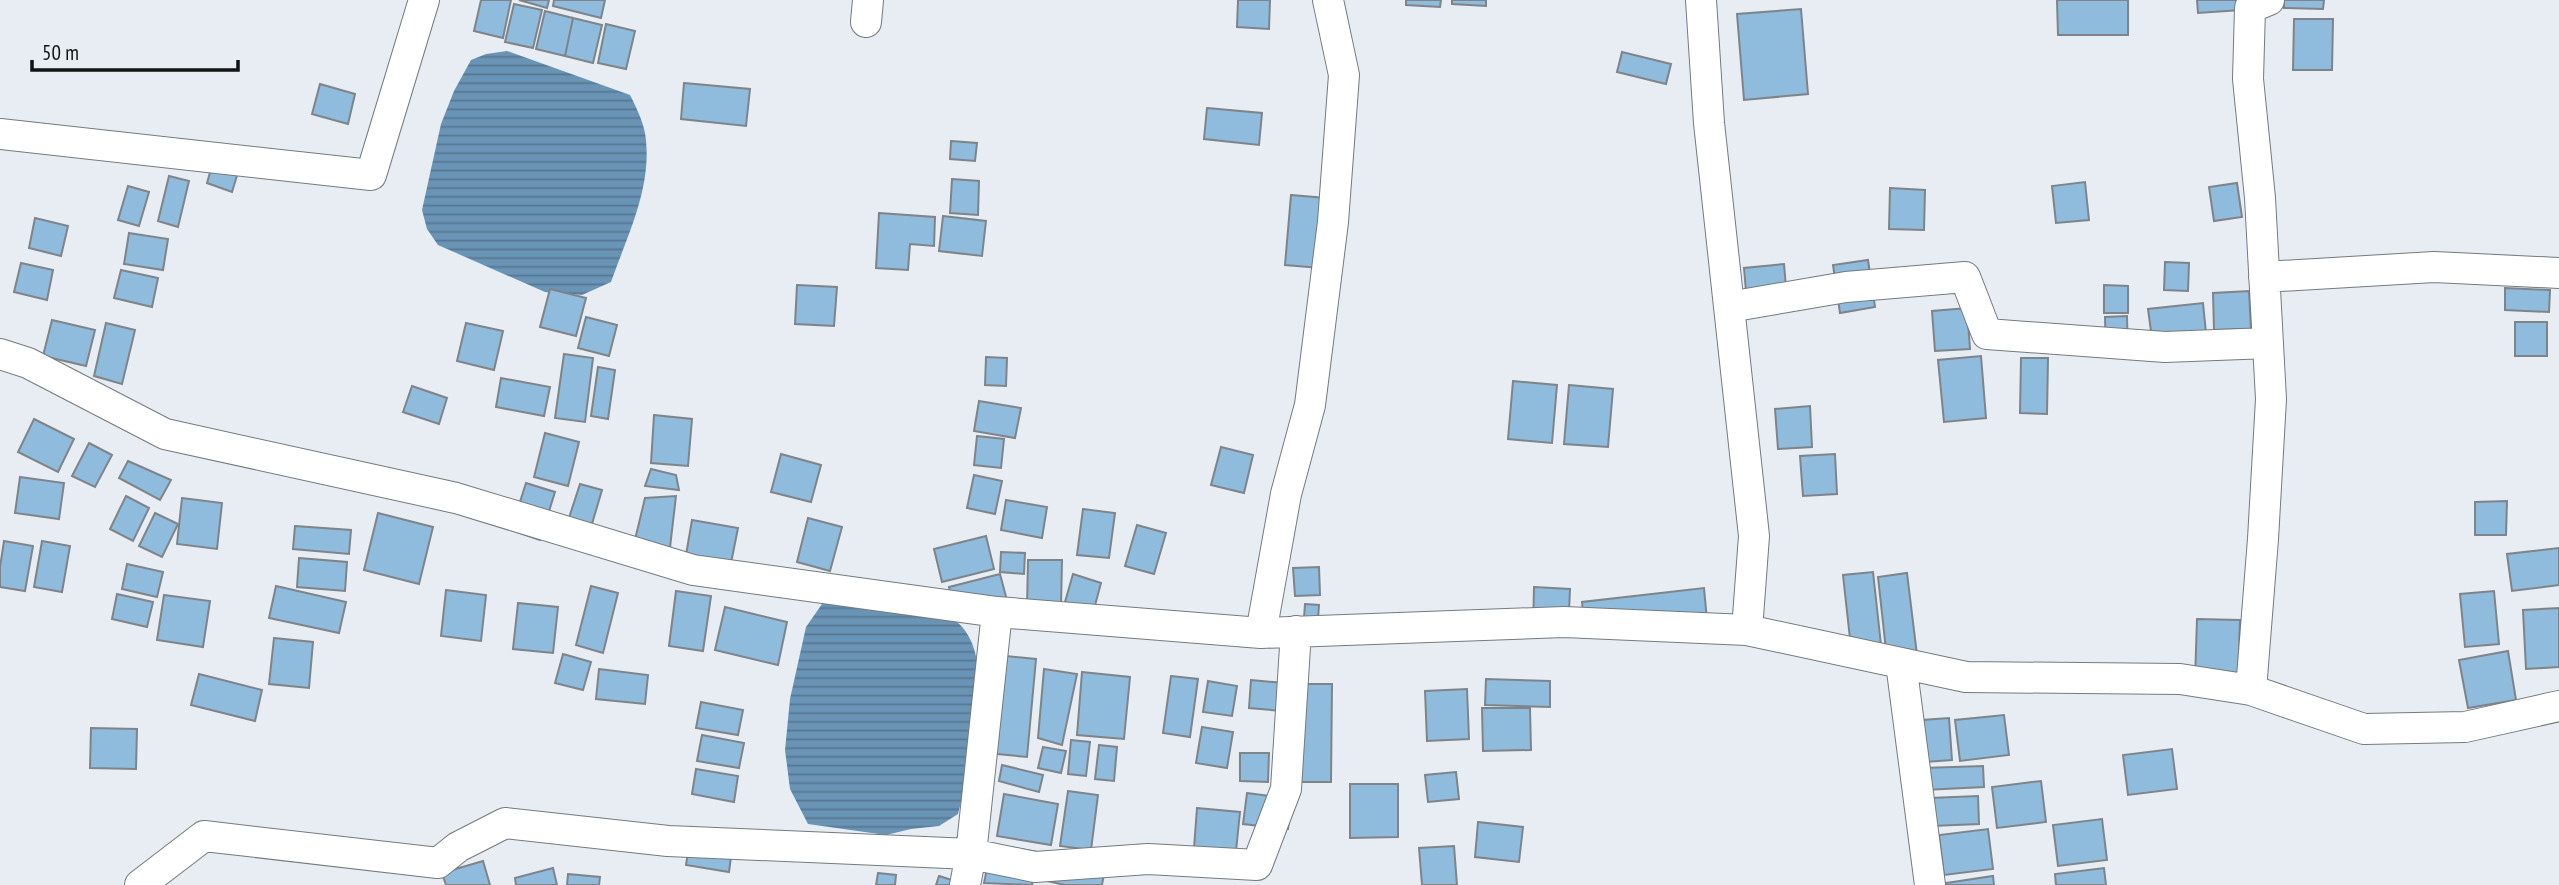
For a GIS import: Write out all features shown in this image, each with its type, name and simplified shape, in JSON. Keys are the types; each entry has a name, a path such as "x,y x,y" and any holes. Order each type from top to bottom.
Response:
{"street":[{"path":"0,134 371,175 424,0"},
{"path":"1261,633 1286,494 1310,405 1333,222 1344,75 1328,0"},
{"path":"1701,0 1709,124 1754,536 1747,630"},
{"path":"2250,690 2271,399 2260,198 2248,79 2250,8 2269,0"},
{"path":"2264,277 2434,267 2559,273"},
{"path":"1729,307 1846,287 1965,277 1987,334 2165,347 2268,343"},
{"path":"0,354 28,363 165,434 456,498 693,570 997,612 1261,633 1564,622 1747,630 1966,677 2180,679 2250,690 2364,729 2465,727 2559,706"},
{"path":"965,885 971,854 997,612"},
{"path":"140,885 204,836 438,863 458,847 505,823 668,841 971,854 1035,867 1148,859 1257,864 1286,789 1296,631"},
{"path":"1901,663 1930,885"}],"water":[{"path":"507,51 630,95 642,123 647,159 645,177 630,230 611,282 582,295 545,292 438,245 427,229 422,210 441,124 454,91 471,60 486,54"},
{"path":"857,602 947,616 968,635 976,656 978,711 969,769 958,814 939,826 886,835 808,824 790,789 785,750 790,699 806,627 822,604"}],"building":[{"path":"481,0 511,0 503,38 474,31"},
{"path":"519,0 549,0 547,8"},
{"path":"554,0 605,0 601,18 553,6"},
{"path":"1238,0 1270,0 1269,29 1237,27"},
{"path":"1406,0 1441,0 1440,7 1406,5"},
{"path":"1452,0 1486,0 1486,6 1452,4"},
{"path":"2057,0 2128,0 2128,35 2058,35"},
{"path":"2197,0 2269,0 2270,8 2198,13"},
{"path":"2284,0 2324,0 2323,9 2284,8"},
{"path":"514,4 542,10 533,48 505,42"},
{"path":"1801,9 1808,94 1744,100 1737,14"},
{"path":"545,11 573,18 565,56 536,49"},
{"path":"573,18 602,25 593,63 565,56"},
{"path":"2294,19 2333,19 2332,70 2293,70"},
{"path":"606,24 635,31 626,69 598,63"},
{"path":"1622,52 1671,64 1666,84 1617,72"},
{"path":"684,83 750,89 746,126 681,119"},
{"path":"320,84 355,94 348,124 312,114"},
{"path":"1207,108 1262,113 1259,145 1204,139"},
{"path":"951,141 977,143 975,161 950,159"},
{"path":"216,151 242,159 232,192 207,183"},
{"path":"169,176 189,181 178,227 158,221"},
{"path":"952,179 979,181 978,215 950,213"},
{"path":"2085,182 2089,220 2056,223 2052,186"},
{"path":"2237,183 2242,217 2214,221 2209,187"},
{"path":"128,186 149,192 139,226 118,220"},
{"path":"1890,188 1925,190 1924,230 1889,229"},
{"path":"1291,195 1326,198 1320,268 1285,265"},
{"path":"879,213 935,217 934,246 910,244 908,270 876,268"},
{"path":"943,216 986,221 982,256 939,251"},
{"path":"35,218 68,226 61,256 29,248"},
{"path":"129,233 168,239 163,270 124,264"},
{"path":"1868,260 1875,307 1840,313 1833,265"},
{"path":"2165,262 2189,263 2188,291 2164,290"},
{"path":"21,263 53,270 47,300 14,292"},
{"path":"1784,264 1787,299 1747,303 1744,268"},
{"path":"121,270 158,278 152,307 114,298"},
{"path":"797,285 837,287 834,326 795,324"},
{"path":"2104,285 2128,286 2128,313 2104,313"},
{"path":"2505,288 2550,290 2549,312 2505,310"},
{"path":"550,289 586,298 576,336 540,327"},
{"path":"2249,291 2251,329 2214,330 2213,293"},
{"path":"2203,303 2206,333 2152,339 2148,309"},
{"path":"1967,308 1970,349 1935,351 1932,311"},
{"path":"2127,316 2128,356 2106,356 2105,317"},
{"path":"586,317 617,325 609,356 578,348"},
{"path":"52,320 95,330 86,366 43,356"},
{"path":"2515,322 2547,322 2547,356 2515,356"},
{"path":"106,323 135,330 122,384 94,376"},
{"path":"466,323 503,331 494,370 457,361"},
{"path":"564,354 593,358 585,422 555,418"},
{"path":"1981,356 1986,418 1944,422 1938,360"},
{"path":"986,357 1007,358 1006,386 985,385"},
{"path":"2021,358 2048,358 2047,414 2020,413"},
{"path":"598,367 615,370 608,419 591,416"},
{"path":"501,378 550,387 544,416 496,407"},
{"path":"1513,381 1557,385 1552,443 1508,439"},
{"path":"1569,385 1613,389 1608,447 1564,444"},
{"path":"412,386 447,398 439,424 403,412"},
{"path":"979,401 1021,408 1015,438 974,431"},
{"path":"1810,406 1812,447 1778,449 1775,409"},
{"path":"654,415 692,419 688,466 651,463"},
{"path":"34,419 74,439 58,472 18,452"},
{"path":"545,433 579,442 568,486 534,477"},
{"path":"977,436 1004,439 1001,468 974,465"},
{"path":"89,443 112,455 95,487 72,476"},
{"path":"1221,447 1253,455 1244,493 1211,485"},
{"path":"781,454 821,465 811,502 771,492"},
{"path":"1835,454 1837,494 1803,496 1800,456"},
{"path":"128,461 171,480 160,500 119,478"},
{"path":"651,469 676,475 679,490 645,486"},
{"path":"974,475 1002,481 995,514 967,508"},
{"path":"20,477 64,483 59,519 15,513"},
{"path":"526,483 555,492 540,540 511,530"},
{"path":"580,484 602,490 589,534 566,527"},
{"path":"126,496 149,508 133,541 110,529"},
{"path":"676,496 669,556 633,548 645,498"},
{"path":"182,498 222,503 217,549 177,544"},
{"path":"1006,500 1047,507 1042,538 1001,530"},
{"path":"2507,501 2506,535 2475,535 2475,502"},
{"path":"1083,509 1115,513 1109,558 1077,555"},
{"path":"155,513 178,524 162,557 139,546"},
{"path":"378,513 433,527 419,584 364,570"},
{"path":"808,518 842,527 830,571 797,562"},
{"path":"692,520 738,528 731,563 686,555"},
{"path":"1137,525 1166,533 1154,574 1125,566"},
{"path":"295,526 351,530 349,554 293,549"},
{"path":"986,536 994,569 942,582 934,549"},
{"path":"4,541 33,546 25,591 0,587"},
{"path":"42,541 70,546 62,592 34,587"},
{"path":"2559,548 2559,585 2512,591 2507,554"},
{"path":"1001,552 1025,553 1024,574 1000,572"},
{"path":"299,558 347,562 345,591 297,587"},
{"path":"1028,560 1062,560 1061,607 1027,607"},
{"path":"127,564 163,572 157,597 122,589"},
{"path":"1319,567 1320,595 1295,596 1293,568"},
{"path":"1873,572 1882,654 1852,657 1843,575"},
{"path":"1907,573 1917,655 1887,659 1878,577"},
{"path":"1000,574 1009,608 957,620 949,587"},
{"path":"1073,574 1101,583 1090,624 1061,616"},
{"path":"276,586 346,602 339,633 269,618"},
{"path":"591,586 618,593 603,653 576,645"},
{"path":"1534,587 1570,589 1568,633 1533,631"},
{"path":"1704,588 1707,620 1585,634 1582,602"},
{"path":"446,590 486,595 481,641 441,636"},
{"path":"676,591 711,596 703,651 669,646"},
{"path":"2494,591 2499,644 2465,647 2460,594"},
{"path":"117,594 153,602 147,627 112,619"},
{"path":"164,595 210,601 203,647 157,640"},
{"path":"518,603 558,607 553,653 513,649"},
{"path":"1305,604 1319,605 1317,633 1303,632"},
{"path":"725,607 787,622 778,665 715,650"},
{"path":"2559,608 2559,667 2526,669 2523,610"},
{"path":"2197,619 2240,620 2238,682 2195,680"},
{"path":"274,638 313,642 309,688 269,684"},
{"path":"2508,651 2516,700 2468,708 2459,660"},
{"path":"563,654 591,662 583,690 555,683"},
{"path":"996,655 1036,659 1027,757 987,753"},
{"path":"599,669 648,675 645,704 596,699"},
{"path":"1044,669 1077,674 1062,745 1038,738"},
{"path":"1082,672 1130,677 1124,739 1077,735"},
{"path":"199,674 262,690 255,721 191,705"},
{"path":"1171,676 1198,679 1190,737 1163,733"},
{"path":"1486,679 1550,681 1550,707 1485,705"},
{"path":"1251,680 1284,683 1282,711 1249,708"},
{"path":"1208,681 1237,686 1232,716 1203,712"},
{"path":"1303,684 1332,684 1331,782 1301,782"},
{"path":"1467,689 1469,739 1427,741 1425,691"},
{"path":"701,702 743,710 738,735 696,728"},
{"path":"1482,708 1530,708 1531,750 1483,751"},
{"path":"2004,715 2009,755 1960,761 1955,720"},
{"path":"1949,718 1952,760 1925,762 1922,720"},
{"path":"1202,727 1233,732 1227,768 1196,763"},
{"path":"91,728 137,729 136,769 90,768"},
{"path":"702,735 744,743 739,768 697,761"},
{"path":"1071,740 1090,742 1086,776 1068,774"},
{"path":"1099,745 1117,747 1114,781 1095,779"},
{"path":"1043,747 1066,751 1061,773 1038,768"},
{"path":"2172,749 2177,789 2128,795 2123,755"},
{"path":"1240,753 1269,753 1268,782 1240,781"},
{"path":"1002,765 1043,775 1039,792 999,781"},
{"path":"1983,766 1984,787 1924,790 1923,768"},
{"path":"696,769 738,776 734,802 692,794"},
{"path":"1456,772 1459,799 1428,802 1425,775"},
{"path":"2041,781 2046,822 1997,828 1992,787"},
{"path":"1350,784 1398,784 1398,837 1350,838"},
{"path":"1068,791 1098,795 1091,850 1060,846"},
{"path":"1247,793 1292,799 1288,829 1243,824"},
{"path":"1004,794 1058,804 1051,845 997,836"},
{"path":"1978,796 1979,824 1932,826 1930,798"},
{"path":"1197,808 1240,812 1236,851 1194,848"},
{"path":"2102,819 2107,860 2058,866 2053,825"},
{"path":"1478,822 1523,827 1519,862 1475,857"},
{"path":"692,827 734,834 729,872 686,865"},
{"path":"1988,829 1993,869 1944,875 1939,835"},
{"path":"992,844 1038,852 1032,885 984,883"},
{"path":"1454,846 1457,885 1422,885 1419,848"},
{"path":"1051,858 1105,868 1102,885 1065,885 1047,881"},
{"path":"483,861 490,885 446,885 442,873"},
{"path":"553,868 557,885 516,885 515,878"},
{"path":"2104,868 2106,885 2056,885 2055,874"},
{"path":"878,873 896,875 895,885 876,885"},
{"path":"568,874 600,877 599,885 567,885"},
{"path":"939,876 955,881 954,885 936,885"},
{"path":"1993,876 1994,885 1946,883"}]}
